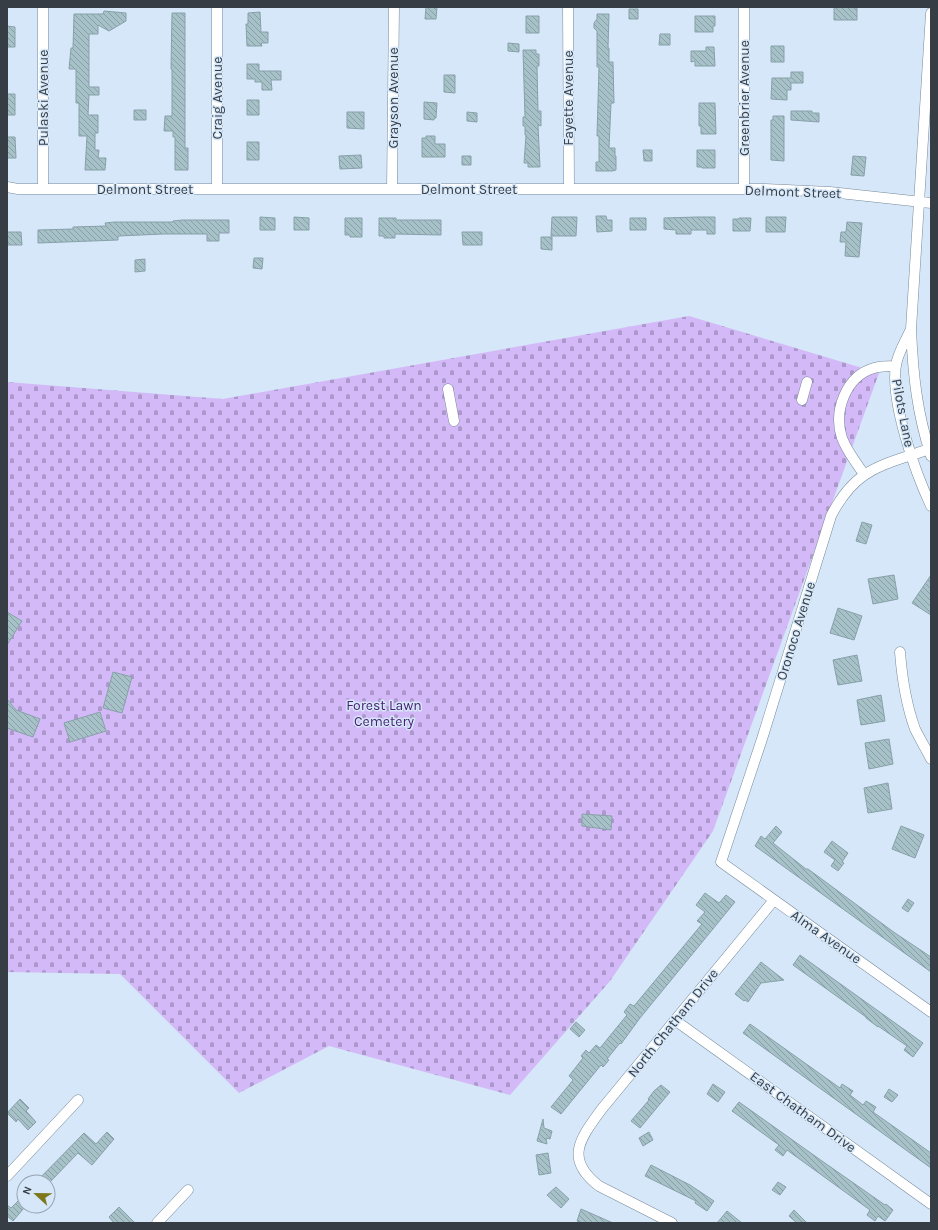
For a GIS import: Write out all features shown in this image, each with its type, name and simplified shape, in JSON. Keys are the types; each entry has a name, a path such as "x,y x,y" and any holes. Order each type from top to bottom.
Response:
{"street":[{"name":"Pulaski Avenue","path":"43,7 44,188"},
{"name":"Craig Avenue","path":"217,7 217,189"},
{"name":"Grayson Avenue","path":"392,189 394,7"},
{"name":"Fayette Avenue","path":"568,7 569,189"},
{"name":"Greenbrier Avenue","path":"744,7 744,189"},
{"path":"911,329 931,13"},
{"name":"Delmont Street","path":"7,187 18,189 765,189 830,192 931,203"},
{"name":"Pilots Lane","path":"911,329 897,359 895,374 898,401 903,429 911,456 931,506"},
{"name":"Pilots Lane","path":"911,329 912,364 916,391 922,428 930,453"},
{"path":"864,474 845,445 842,437 838,421 841,404 850,385 860,375 877,367 896,366"},
{"path":"802,400 807,382"},
{"path":"448,389 454,421"},
{"name":"Oronoco Avenue","path":"721,862 762,739 815,569 826,527 836,505 845,493 864,474 884,464 911,456 930,453"},
{"path":"900,652 905,694 910,714 931,759"},
{"name":"Alma Avenue","path":"721,862 931,1012"},
{"name":"North Chatham Drive","path":"672,1223 599,1186 586,1175 580,1162 579,1151 582,1137 601,1110 774,900"},
{"name":"East Chatham Drive","path":"676,1020 931,1204"},
{"path":"7,1176 78,1100"},
{"path":"157,1223 188,1190"}],"green space":[{"name":"Forest Lawn Cemetery","path":"689,316 879,373 713,831 610,981 510,1095 329,1046 239,1093 120,974 7,972 7,382 223,399"}],"building":[{"path":"426,7 437,7 436,19 425,19"},
{"path":"834,7 857,7 857,20 834,20"},
{"path":"629,9 638,9 638,19 629,19"},
{"path":"104,11 126,13 126,21 109,31 98,25 98,34 89,34 89,87 99,87 99,95 89,95 88,115 98,115 98,133 95,133 95,150 99,150 98,158 106,158 105,170 85,170 87,136 79,136 79,103 76,103 76,69 69,69 71,48 73,48 74,14 103,14"},
{"path":"260,12 261,32 268,32 268,43 261,43 262,46 247,46 246,24 248,24 248,13"},
{"path":"172,13 185,13 185,148 188,148 188,170 175,170 175,137 173,137 173,131 164,131 165,116 172,116"},
{"path":"597,14 609,14 608,48 609,62 613,62 614,103 611,103 609,148 615,148 616,156 616,170 612,171 596,171 596,162 599,162 599,136 597,136 599,67 597,67 597,31 594,28 594,23 597,19"},
{"path":"526,16 539,16 539,33 526,33"},
{"path":"695,16 715,16 715,26 713,26 713,32 695,32"},
{"path":"7,26 15,27 15,47 7,47"},
{"path":"660,34 670,34 670,45 659,45"},
{"path":"508,43 519,44 519,52 508,51"},
{"path":"771,46 784,46 784,62 771,62"},
{"path":"706,47 714,47 715,66 695,66 695,61 691,62 691,51 706,51"},
{"path":"523,50 536,50 536,54 539,54 539,66 537,66 538,111 541,111 541,126 538,125 540,167 528,167 528,163 524,163 526,135 525,126 523,126 523,117 525,117"},
{"path":"247,64 259,64 259,71 281,71 281,80 271,80 272,90 262,90 262,82 255,82 255,79 247,79"},
{"path":"791,72 803,72 803,83 791,83 791,90 787,90 787,100 771,99 772,78 791,78"},
{"path":"444,75 455,75 455,93 444,92"},
{"path":"7,94 15,94 15,115 7,115"},
{"path":"247,100 259,100 259,115 247,115"},
{"path":"424,102 437,103 436,118 434,118 434,120 424,119"},
{"path":"699,103 715,103 716,134 701,134 701,126 699,126"},
{"path":"134,110 146,110 146,120 134,120"},
{"path":"791,111 812,111 812,113 819,113 819,122 791,120"},
{"path":"347,112 364,112 364,129 347,128"},
{"path":"467,112 477,113 477,122 467,121"},
{"path":"773,116 784,116 784,161 771,160 771,120 773,120"},
{"path":"426,136 435,136 435,144 445,144 445,157 422,157 422,138 426,138"},
{"path":"7,137 15,137 16,158 7,158"},
{"path":"247,142 259,142 259,160 247,160"},
{"path":"643,150 652,150 652,161 644,161"},
{"path":"697,150 715,150 715,168 697,167"},
{"path":"361,155 362,168 340,169 339,156"},
{"path":"462,156 471,156 471,165 462,165"},
{"path":"853,156 866,157 864,176 851,175"},
{"path":"596,216 606,216 607,220 612,220 612,231 597,232"},
{"path":"260,217 275,218 275,230 260,230"},
{"path":"294,217 309,218 309,230 294,230"},
{"path":"552,217 577,217 576,236 551,236"},
{"path":"715,217 715,234 707,234 707,230 691,230 691,234 676,234 676,230 664,229 664,218"},
{"path":"766,217 786,217 785,232 766,232"},
{"path":"345,218 362,218 362,237 350,237 350,235 345,235"},
{"path":"379,218 396,218 396,220 441,220 441,235 395,234 395,238 384,238 384,236 379,236"},
{"path":"630,218 646,218 646,230 630,230"},
{"path":"751,218 750,231 733,231 733,219"},
{"path":"182,220 229,220 229,233 219,233 219,241 207,241 207,234 163,234 118,236 118,240 38,243 38,230 106,226 105,223 115,222 173,222"},
{"path":"847,222 862,223 859,257 845,256 846,242 840,242 841,232 846,232"},
{"path":"7,232 21,232 22,245 7,245"},
{"path":"462,232 482,232 482,245 463,245"},
{"path":"541,237 552,237 552,250 541,249"},
{"path":"254,258 263,258 262,269 253,268"},
{"path":"145,259 145,271 135,272 135,260"},
{"path":"862,522 872,525 866,544 856,541"},
{"path":"894,575 898,599 873,604 868,579"},
{"path":"931,575 931,615 912,603"},
{"path":"838,608 862,616 854,640 830,633"},
{"path":"7,612 22,621 7,645"},
{"path":"857,655 862,681 838,685 833,660"},
{"path":"113,672 132,677 122,713 103,708"},
{"path":"881,695 885,721 861,725 857,700"},
{"path":"7,699 16,710 40,719 33,737 7,728"},
{"path":"100,712 106,731 70,742 64,723"},
{"path":"889,739 893,764 869,769 865,743"},
{"path":"888,783 892,809 868,813 864,788"},
{"path":"582,814 612,816 611,830 582,826"},
{"path":"776,826 782,832 773,843 806,869 931,957 931,972 755,846 761,836 765,839"},
{"path":"901,826 924,835 915,858 892,849"},
{"path":"832,841 848,853 842,862 844,863 838,871 831,866 835,860 824,852"},
{"path":"705,893 719,903 726,895 735,902 640,1018 621,1044 620,1043 607,1059 609,1060 603,1067 601,1065 561,1114 551,1107 573,1080 569,1076 583,1058 581,1056 586,1050 589,1053 596,1045 600,1048 627,1015 624,1012 630,1004 634,1006 702,924 697,921 705,912 696,905"},
{"path":"908,899 914,903 908,912 902,908"},
{"path":"800,955 923,1043 913,1057 904,1050 907,1046 878,1027 793,965"},
{"path":"761,962 784,980 761,983 748,1002 745,1000 744,1001 735,994"},
{"path":"576,1022 585,1030 579,1037 570,1029"},
{"path":"750,1024 840,1088 842,1084 853,1091 850,1095 863,1105 866,1101 876,1107 873,1112 931,1153 931,1168 743,1033"},
{"path":"713,1084 725,1092 718,1102 707,1094"},
{"path":"661,1085 670,1092 640,1128 631,1121 649,1100 648,1099 654,1091"},
{"path":"889,1089 898,1095 892,1102 884,1097"},
{"path":"20,1099 29,1108 26,1111 36,1122 28,1130 18,1119 16,1122 7,1113"},
{"path":"739,1102 885,1205 886,1204 893,1210 885,1221 878,1216 875,1221 867,1215 870,1210 787,1150 783,1156 775,1150 779,1145 732,1111"},
{"path":"543,1119 544,1128 552,1131 550,1139 546,1138 547,1144 537,1141"},
{"path":"107,1132 114,1139 92,1165 78,1153 56,1176 56,1174 44,1174 84,1133 96,1144"},
{"path":"649,1132 653,1140 643,1146 639,1138"},
{"path":"548,1153 551,1173 539,1175 536,1155"},
{"path":"651,1165 690,1185 714,1201 707,1211 695,1203 696,1201 645,1176"},
{"path":"778,1182 786,1187 780,1195 772,1190"},
{"path":"556,1187 569,1199 561,1208 547,1195"},
{"path":"16,1203 16,1214 19,1214 13,1221 7,1216 7,1205 11,1208"},
{"path":"119,1207 135,1223 114,1223 109,1217"},
{"path":"581,1209 613,1223 582,1223 577,1221"},
{"path":"794,1210 807,1223 797,1223 789,1216"},
{"path":"727,1211 742,1223 717,1223"}]}
